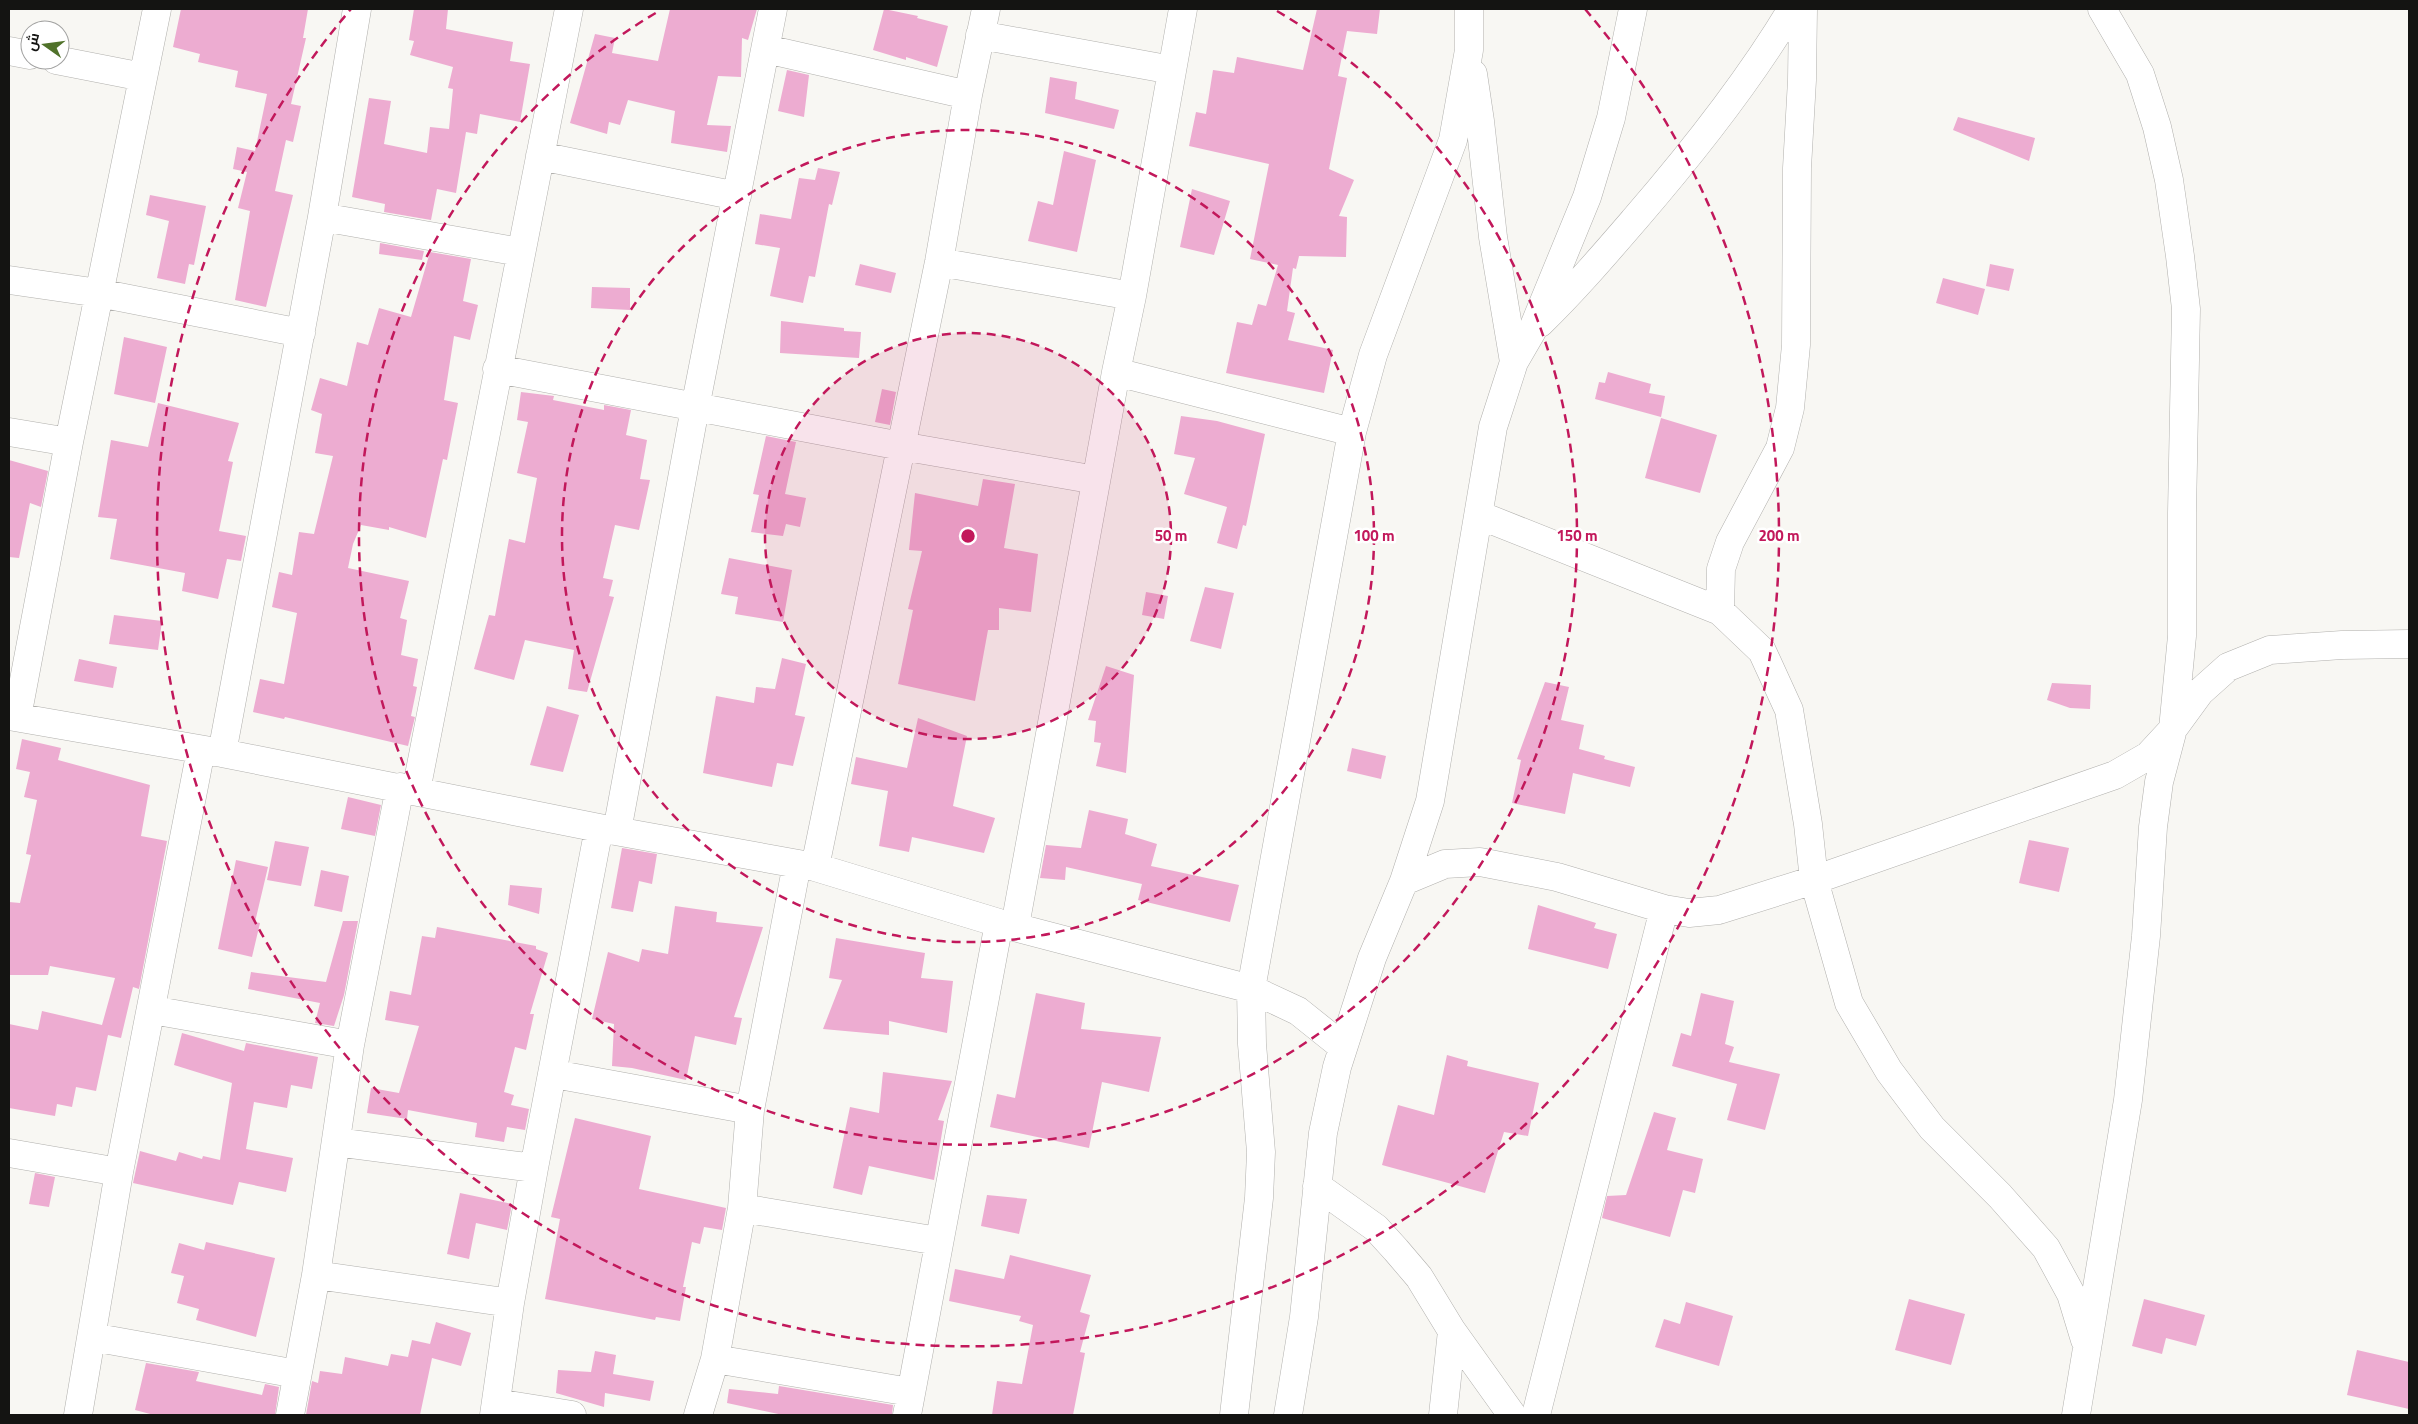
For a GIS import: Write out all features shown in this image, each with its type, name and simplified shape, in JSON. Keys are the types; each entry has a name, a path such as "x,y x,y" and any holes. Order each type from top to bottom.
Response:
{"street":[{"path":"157,9 13,716 408,789 608,830 806,866 1007,925 1251,989 1298,1011 1343,1047"},
{"path":"78,1415 119,1172 152,1010 211,752 301,333 357,9"},
{"path":"290,1415 316,1275 350,1045 408,789 498,369 569,9"},
{"path":"572,1415 495,1409 510,1303 534,1168 608,830 695,408 773,9"},
{"path":"698,1415 715,1359 742,1208 750,1110 901,446 939,262 968,95 986,9"},
{"path":"715,1359 908,1403 938,1241 1007,925 1096,480 1132,296 1183,9"},
{"path":"1469,9 1469,50 1480,121 1493,237 1514,362"},
{"path":"1288,1415 1304,1317 1323,1133 1343,1047 1372,958 1404,881 1430,801 1493,427 1514,362 1532,332 1587,197 1611,118 1633,9"},
{"path":"1532,332 1568,296 1698,144 1762,58 1792,9"},
{"path":"1720,611 1721,569 1730,542 1780,448 1790,408 1796,345 1797,168 1802,80 1803,9"},
{"path":"2076,1415 2128,1100 2146,936 2153,827 2159,782 2173,729 2182,636 2185,300 2169,180 2157,128 2140,74 2102,9"},
{"path":"980,35 1172,70"},
{"path":"766,49 968,95"},
{"path":"1234,1415 1260,1180 1261,1152 1252,1044 1251,989 1352,432 1374,355 1453,140 1469,50"},
{"path":"70,63 143,77"},
{"path":"540,156 737,196"},
{"path":"322,217 520,252"},
{"path":"939,262 1132,296"},
{"path":"9,280 99,293 301,333"},
{"path":"498,369 695,408 1096,480"},
{"path":"1116,372 1352,432"},
{"path":"9,432 69,442"},
{"path":"1479,515 1720,611 1762,651 1789,710 1808,824 1814,880 1849,1003 1889,1071 1932,1128 2000,1196 2046,1248 2071,1294 2088,1349"},
{"path":"1404,881 1445,864 1480,862 1557,877 1664,909 1689,913 1718,910 1814,880 2115,775 2148,756 2173,729 2200,692 2228,667 2270,650 2342,645 2409,644"},
{"path":"1536,1415 1664,909"},
{"path":"152,1010 350,1045"},
{"path":"554,1074 750,1110"},
{"path":"336,1142 534,1168"},
{"path":"9,1152 119,1172"},
{"path":"1317,1186 1376,1228 1419,1277 1452,1331 1512,1415"},
{"path":"742,1208 938,1241"},
{"path":"316,1275 510,1303"},
{"path":"1443,1415 1452,1331"},
{"path":"92,1337 297,1374"}],"building":[{"path":"181,9 308,9 303,38 306,38 291,104 301,106 293,142 286,140 275,191 293,195 266,307 235,300 250,211 238,208 247,172 233,169 237,147 255,151 267,94 235,87 238,71 198,62 200,54 173,47"},
{"path":"414,9 448,9 446,29 513,42 510,61 530,64 520,122 480,114 477,134 466,132 456,193 437,189 431,220 384,212 385,204 352,197 369,98 391,101 384,144 427,153 430,127 449,129 453,89 448,88 453,67 410,55 414,41 409,40"},
{"path":"670,9 757,9 748,40 742,38 741,77 718,76 707,125 731,126 727,152 671,143 675,111 628,100 620,125 609,122 607,134 570,123 595,34 615,38 612,53 658,61"},
{"path":"884,9 918,16 917,18 948,26 937,67 906,57 906,60 873,50"},
{"path":"1317,9 1380,9 1377,34 1347,31 1338,76 1347,78 1329,169 1354,180 1339,216 1347,217 1346,257 1299,256 1296,269 1293,268 1287,311 1295,313 1288,340 1333,350 1324,393 1226,373 1237,322 1252,325 1258,304 1266,306 1278,265 1250,259 1269,164 1189,146 1196,112 1206,114 1213,70 1234,73 1237,57 1303,70"},
{"path":"787,70 809,75 804,117 778,111"},
{"path":"1050,77 1077,82 1075,99 1119,110 1114,129 1045,113"},
{"path":"1958,117 2035,138 2029,161 1953,130"},
{"path":"1064,151 1096,160 1077,252 1028,241 1038,201 1053,205"},
{"path":"818,168 840,172 832,205 829,204 815,277 809,276 803,303 770,296 780,248 755,244 760,214 791,219 799,178 815,180"},
{"path":"1192,189 1230,201 1214,255 1180,247"},
{"path":"150,195 206,206 194,265 189,264 185,284 157,278 169,221 146,215"},
{"path":"380,243 424,251 422,260 379,254"},
{"path":"430,252 471,259 463,301 478,305 470,340 454,336 444,400 458,403 447,460 443,459 426,538 389,527 389,530 361,525 353,544 348,568 409,581 400,618 407,620 401,655 418,659 413,686 417,687 411,716 415,717 408,746 285,717 284,719 253,712 260,679 284,684 297,613 272,607 279,572 292,575 299,532 314,534 333,456 315,453 322,414 311,410 320,378 347,386 357,342 368,345 379,308 411,317"},
{"path":"860,264 896,273 891,293 855,285"},
{"path":"1990,264 2014,269 2009,291 1986,286"},
{"path":"1943,278 1985,289 1978,315 1936,303"},
{"path":"592,287 630,288 630,310 591,308"},
{"path":"781,321 844,328 844,331 861,332 859,358 780,353"},
{"path":"124,337 167,347 155,403 114,394"},
{"path":"1608,372 1651,384 1649,393 1665,396 1661,417 1595,399 1599,382 1605,383"},
{"path":"882,389 896,392 890,425 875,422"},
{"path":"521,392 554,396 553,400 604,410 604,405 631,410 626,435 647,440 640,479 650,480 639,530 615,525 603,578 613,580 609,596 614,597 587,692 568,689 574,650 525,640 514,680 474,669 489,615 495,616 509,539 525,543 537,478 517,473 528,422 517,420"},
{"path":"158,403 239,423 228,461 233,462 219,531 246,536 241,561 227,559 218,599 182,591 185,573 110,559 117,519 98,517 111,440 148,447"},
{"path":"1181,416 1217,421 1265,434 1246,526 1243,525 1237,549 1217,543 1227,507 1184,494 1195,458 1174,454"},
{"path":"1661,418 1717,435 1700,493 1645,478"},
{"path":"766,436 796,442 785,494 806,498 800,527 786,524 783,536 751,532 759,495 753,494"},
{"path":"9,460 48,471 41,507 30,503 19,558 9,557"},
{"path":"983,479 1015,484 1004,548 1038,554 1031,612 999,608 999,630 988,630 975,701 898,684 913,610 908,609 922,551 909,550 915,493 978,506"},
{"path":"729,558 792,570 783,622 735,614 738,597 721,594"},
{"path":"1205,587 1234,593 1221,649 1190,641"},
{"path":"1146,592 1168,596 1164,619 1142,615"},
{"path":"114,615 162,621 158,650 109,644"},
{"path":"782,658 806,664 795,715 805,717 793,766 777,763 772,787 703,773 716,696 754,703 756,687 775,689"},
{"path":"79,659 117,667 113,688 74,681"},
{"path":"1106,666 1134,675 1126,773 1096,766 1101,743 1094,742 1096,721 1088,720"},
{"path":"1545,682 1569,687 1561,720 1584,725 1579,749 1605,756 1604,759 1635,767 1630,787 1573,773 1565,814 1512,803 1521,760 1517,759"},
{"path":"2052,683 2091,685 2090,709 2070,708 2047,700"},
{"path":"547,706 579,715 563,772 530,765"},
{"path":"918,718 967,736 953,806 995,818 984,853 912,837 909,852 879,846 888,791 851,784 856,757 907,768"},
{"path":"22,739 61,748 58,760 150,785 141,836 167,841 139,989 133,987 121,1038 108,1035 96,1091 76,1087 72,1107 57,1104 55,1116 9,1108 9,1024 38,1030 42,1011 102,1025 115,978 50,966 48,975 9,975 9,902 20,903 31,855 26,854 37,800 24,797 30,772 16,769"},
{"path":"1352,748 1386,756 1381,779 1347,771"},
{"path":"348,797 381,805 375,836 341,829"},
{"path":"1089,810 1128,819 1125,834 1157,844 1151,866 1239,885 1230,922 1138,900 1142,884 1066,867 1065,880 1040,878 1046,845 1081,848"},
{"path":"2029,840 2069,848 2059,892 2019,883"},
{"path":"275,841 309,847 301,886 267,880"},
{"path":"622,848 657,854 652,884 639,881 633,912 611,908"},
{"path":"236,860 268,867 255,922 260,923 252,957 218,949"},
{"path":"321,870 349,876 342,912 314,906"},
{"path":"510,885 542,888 539,914 508,905"},
{"path":"1538,905 1596,923 1594,928 1617,934 1608,969 1528,949"},
{"path":"675,906 717,912 716,922 763,927 734,1017 742,1018 736,1045 695,1036 686,1080 632,1068 612,1066 614,1024 592,1019 608,952 639,962 642,949 668,954"},
{"path":"343,921 358,921 344,995 334,1026 315,1023 320,1003 248,989 251,972 326,982"},
{"path":"437,927 536,946 536,949 548,953 530,1014 534,1014 526,1050 515,1047 504,1092 514,1095 511,1105 529,1109 525,1130 507,1127 504,1142 475,1137 477,1123 408,1110 407,1119 367,1113 371,1088 399,1093 419,1026 385,1020 390,991 411,995 422,936 435,938"},
{"path":"836,938 925,953 921,978 953,981 947,1033 889,1021 889,1035 823,1029 842,980 829,978"},
{"path":"1036,993 1085,1003 1081,1029 1161,1037 1149,1092 1102,1082 1089,1148 990,1127 997,1094 1015,1098"},
{"path":"1701,993 1734,1001 1725,1044 1734,1047 1729,1062 1780,1074 1765,1130 1727,1120 1737,1084 1672,1066 1681,1033 1691,1036"},
{"path":"182,1033 244,1051 246,1043 318,1057 312,1089 291,1085 287,1108 254,1102 246,1149 293,1158 286,1192 239,1182 233,1205 133,1183 140,1151 176,1161 179,1152 202,1159 203,1156 220,1160 232,1083 174,1065"},
{"path":"1447,1055 1468,1061 1467,1066 1539,1083 1528,1136 1504,1132 1485,1193 1382,1165 1398,1105 1434,1115"},
{"path":"883,1072 952,1081 938,1120 944,1121 934,1180 869,1166 862,1195 833,1188 850,1107 879,1113"},
{"path":"1654,1112 1676,1118 1667,1150 1703,1159 1695,1193 1683,1190 1670,1237 1602,1218 1607,1196 1626,1195"},
{"path":"575,1118 651,1136 639,1189 726,1208 722,1230 704,1227 700,1244 692,1242 683,1287 686,1287 680,1321 656,1317 655,1320 545,1299 560,1219 551,1217"},
{"path":"35,1173 55,1177 49,1207 29,1204"},
{"path":"460,1193 512,1204 507,1230 476,1223 469,1259 447,1254"},
{"path":"987,1195 1027,1199 1019,1234 981,1226"},
{"path":"206,1242 275,1258 256,1337 196,1320 199,1309 177,1303 184,1276 171,1273 179,1243 204,1250"},
{"path":"1010,1255 1091,1275 1080,1312 1090,1315 1080,1352 1085,1353 1073,1415 992,1415 997,1381 1022,1384 1033,1325 1019,1321 1021,1316 949,1301 955,1269 1004,1279"},
{"path":"1909,1299 1965,1314 1951,1365 1895,1350"},
{"path":"2144,1299 2205,1315 2196,1346 2166,1338 2162,1354 2132,1346"},
{"path":"1686,1302 1733,1316 1719,1366 1655,1347 1664,1319 1680,1324"},
{"path":"436,1322 471,1333 461,1366 432,1358 420,1415 306,1415 312,1381 318,1383 320,1371 342,1374 345,1357 388,1366 391,1354 408,1357 412,1340 430,1344"},
{"path":"2357,1350 2409,1362 2409,1409 2347,1395"},
{"path":"595,1351 616,1355 613,1374 654,1381 650,1401 605,1393 604,1407 556,1393 558,1370 591,1372"},
{"path":"146,1363 199,1372 196,1381 262,1395 265,1384 279,1387 275,1415 154,1415 135,1410"},
{"path":"779,1386 893,1405 892,1415 783,1415 727,1403 729,1389 778,1394"}]}
